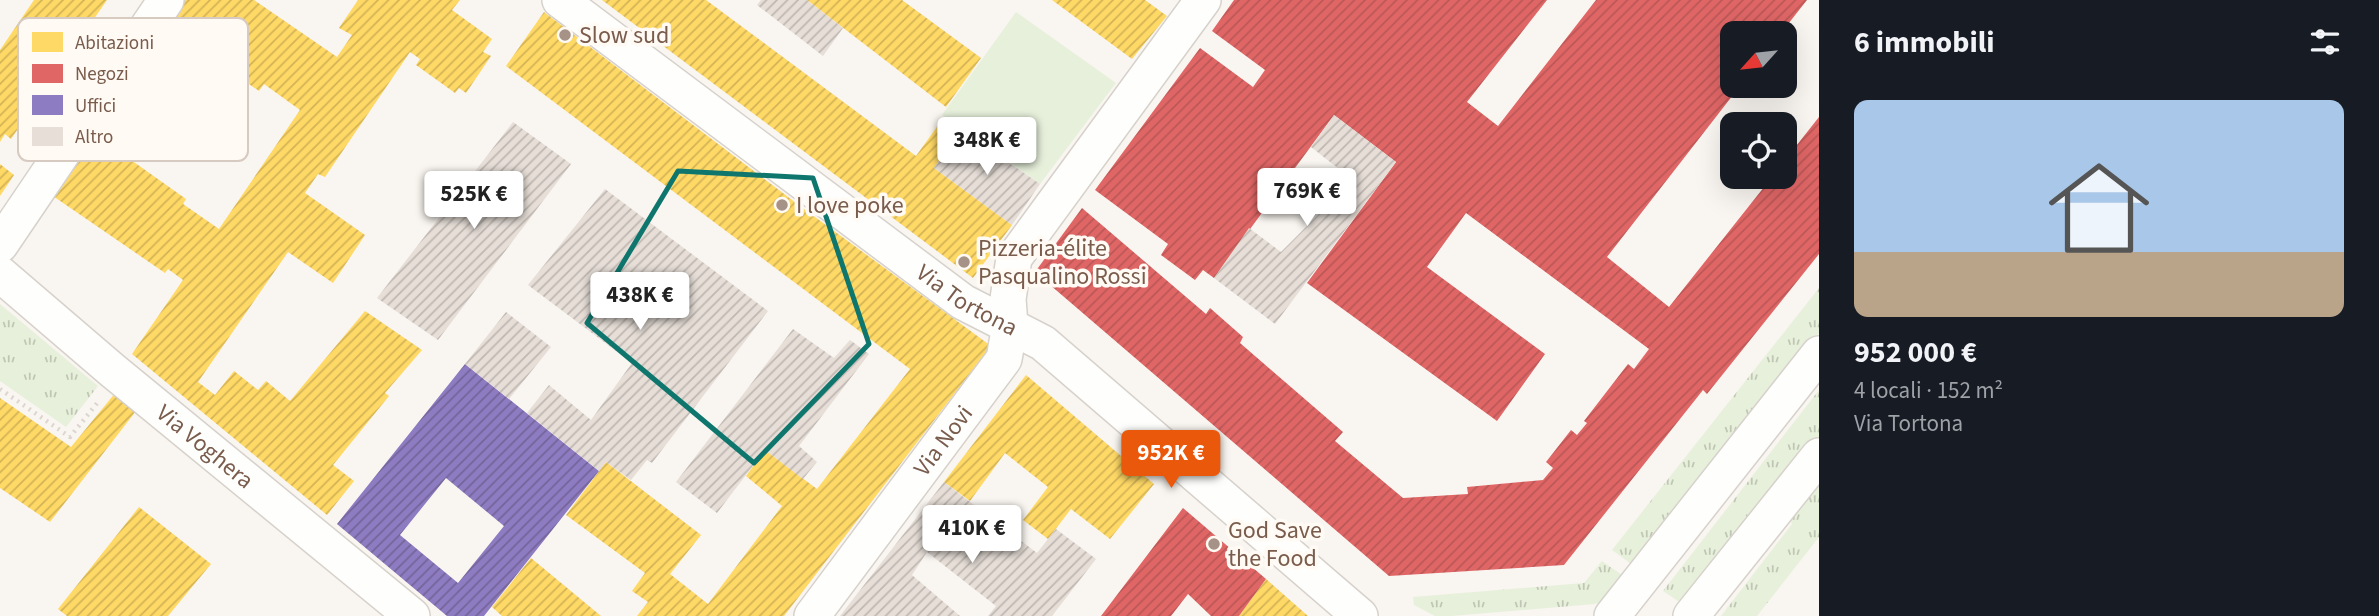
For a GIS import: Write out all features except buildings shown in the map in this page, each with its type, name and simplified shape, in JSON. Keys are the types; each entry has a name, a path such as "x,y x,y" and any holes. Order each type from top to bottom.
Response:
{"street":[{"path":"154,18 166,0"},
{"name":"Via Tortona","path":"561,0 963,302 1043,343 1360,616"},
{"name":"Via Novi","path":"812,616 1004,359 1010,325 1008,299 1014,258 1187,6"},
{"path":"0,245 57,161"},
{"name":"Via Voghera","path":"0,274 112,370 412,616"},
{"path":"1612,616 1819,354"},
{"path":"1690,616 1819,456"}],"path":[{"path":"0,389 69,437 101,399"}],"highlighted area":[{"path":"678,171 813,178 869,344 754,463 587,323"}],"green space":[{"path":"1016,12 1116,83 1040,184 942,115"},
{"path":"1819,288 1819,333 1634,566 1612,550"},
{"path":"0,304 98,386 66,427 0,381"},
{"path":"1819,390 1819,437 1687,607 1663,591"},
{"path":"1819,471 1819,537 1757,616 1721,616 1792,524 1787,512"},
{"path":"1602,561 1625,577 1609,598 1595,604 1451,616 1435,616 1414,605 1413,597 1584,583"}],"place":[{"name":"Slow sud","path":"565,35"},
{"name":"I love poke","path":"782,205"},
{"name":"Pizzeria-élite Pasqualino Rossi","path":"964,262"},
{"name":"God Save the Food","path":"1214,544"}]}
